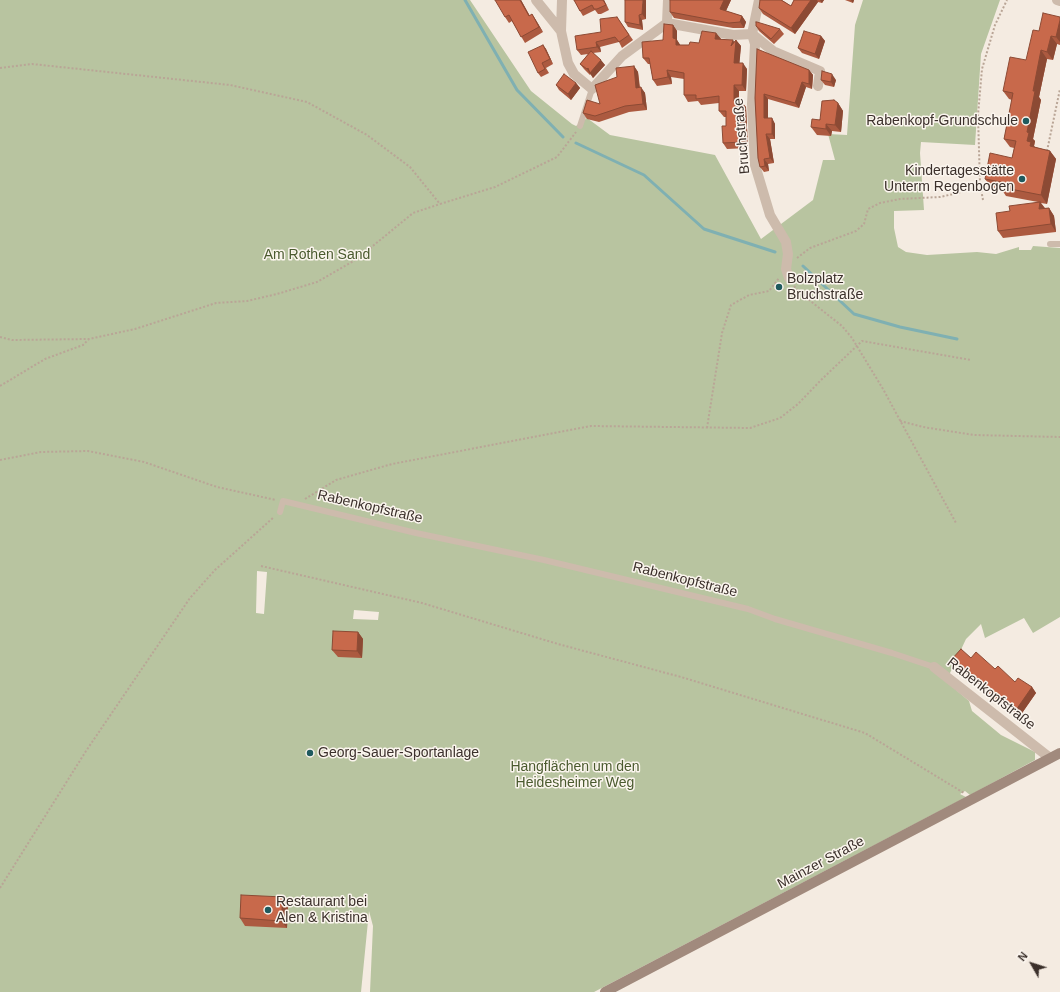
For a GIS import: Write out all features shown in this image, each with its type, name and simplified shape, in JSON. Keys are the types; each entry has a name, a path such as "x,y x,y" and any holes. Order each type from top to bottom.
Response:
{"main road":[{"name":"Mainzer Straße","path":"605,992 1060,752"}],"street":[{"path":"536,0 561,31"},
{"path":"562,0 561,31 570,68 574,74 592,89 622,56 667,23 733,35 752,34 773,51 820,71 818,86"},
{"path":"667,23 668,0"},
{"name":"Bruchstraße","path":"759,0 752,34 755,44 752,104 755,165 770,215 786,242 788,270"},
{"name":"Rabenkopfstraße","path":"934,667 1050,758"}],"lane":[{"path":"580,126 592,89"},
{"path":"1050,244 1060,244"},
{"path":"280,512 283,501"},
{"name":"Rabenkopfstraße","path":"283,501 416,533 544,560 748,609 776,620 892,653 934,667"}],"path":[{"path":"983,200 980,184 978,114 982,69 995,24 1007,1 1003,0"},
{"path":"0,68 32,64 230,85 307,102 367,135 410,167 440,204"},
{"path":"1047,151 1060,88"},
{"path":"0,338 12,340 89,339 135,329 216,303 247,301 317,282 357,259 413,213 495,187 557,157 580,126"},
{"path":"707,428 722,333 731,305 749,294 768,291 810,248 856,231 864,224 868,209 880,203 900,199 940,197 958,193 980,184"},
{"path":"788,270 799,292 842,326 857,346 956,522"},
{"path":"0,386 45,360 83,345 89,339"},
{"path":"300,505 307,497 336,480 392,464 591,426 750,428 780,418 798,404 820,380 862,341 971,360"},
{"path":"900,421 923,427 974,435 1060,437"},
{"path":"0,460 42,452 88,451 144,462 217,487 283,501"},
{"path":"0,888 86,751 190,598 215,570 280,512"},
{"path":"262,566 422,603 535,637 681,677 866,733 973,799"}],"green space":[{"path":"0,0 470,0 531,91 572,124 576,126 587,118 610,135 715,155 761,239 813,200 823,160 835,160 828,134 847,135 855,25 863,0 1000,0 981,54 975,145 921,142 920,153 924,210 894,211 894,228 898,247 906,252 927,255 977,252 996,254 1019,247 1019,250 1031,250 1033,246 1060,248 1060,617 1033,633 1024,618 985,638 981,624 966,639 950,673 941,677 969,701 972,711 1001,735 1035,752 1035,760 970,795 965,791 960,794 966,797 594,992 370,992 373,926 369,911 361,992 0,992","holes":["257,571 267,572 264,614 256,613","354,610 379,612 378,620 353,619"]}],"building":[{"path":"495,0 520,0 529,16 532,14 539,27 521,37 509,15 505,17"},
{"path":"574,0 603,0 606,5 594,9 592,5 580,11"},
{"path":"625,0 643,0 642,14 639,15 640,25 625,22"},
{"path":"670,0 724,0 720,9 742,16 740,22 729,23 670,12"},
{"path":"760,0 781,0 791,6 794,0 811,0 791,28 759,8"},
{"path":"1043,13 1060,17 1060,20 1056,37 1051,36 1047,52 1041,50 1027,132 1029,133 1027,141 1031,142 1030,146 1050,151 1041,195 1000,187 1001,182 985,179 990,153 1012,158 1016,141 1004,139 1013,93 1003,91 1010,57 1026,60 1033,30 1039,31"},
{"path":"617,17 629,35 619,42 615,37 596,42 597,47 577,50 575,36 601,32 600,19"},
{"path":"756,22 780,29 771,39 756,26"},
{"path":"664,24 673,25 673,38 676,39 676,45 689,45 690,42 699,43 702,31 716,33 715,39 733,40 731,46 736,40 734,63 743,63 742,85 734,85 734,101 741,101 743,142 723,143 722,126 726,126 726,111 719,111 719,96 696,99 696,95 684,95 684,73 667,70 668,77 653,80 649,58 643,58 642,42 663,40"},
{"path":"804,31 821,36 815,54 798,48"},
{"path":"543,45 550,59 542,63 545,69 538,73 528,52"},
{"path":"757,49 809,70 809,84 802,82 795,103 764,94 764,118 772,118 772,134 766,134 770,158 764,159 765,166 760,167 758,158 755,98"},
{"path":"591,51 601,60 590,73 588,68 587,69 580,64"},
{"path":"634,66 636,88 641,87 643,104 625,106 595,116 583,113 587,100 600,104 595,85 617,77 616,68"},
{"path":"822,71 832,74 831,82 821,80"},
{"path":"564,74 576,83 568,94 556,85"},
{"path":"834,100 838,103 835,125 826,124 826,129 811,127 812,119 820,120 822,101"},
{"path":"1040,202 1039,209 1049,208 1051,224 998,231 996,213 1010,211 1009,206"},
{"path":"333,631 358,632 357,651 332,650"},
{"path":"961,649 971,658 976,652 995,669 998,666 1015,682 1018,678 1032,687 1016,710 999,699 952,659"},
{"path":"241,895 283,897 281,921 240,918"}],"waterway":[{"path":"465,0 517,90 563,137"},
{"path":"576,143 644,175 704,229 775,252"},
{"path":"803,266 854,314 900,327 957,339"}],"place":[{"name":"Rabenkopf-Grundschule","path":"1026,121"},
{"name":"Kindertagesstätte Unterm Regenbogen","path":"1022,179"},
{"name":"Bolzplatz Bruchstraße","path":"779,287"},
{"name":"Georg-Sauer-Sportanlage","path":"310,753"},
{"name":"Restaurant bei Alen & Kristina","path":"268,910"}],"park label":[{"name":"Am Rothen Sand","path":"317,255"},
{"name":"Hangflächen um den Heidesheimer Weg","path":"575,776"}]}
